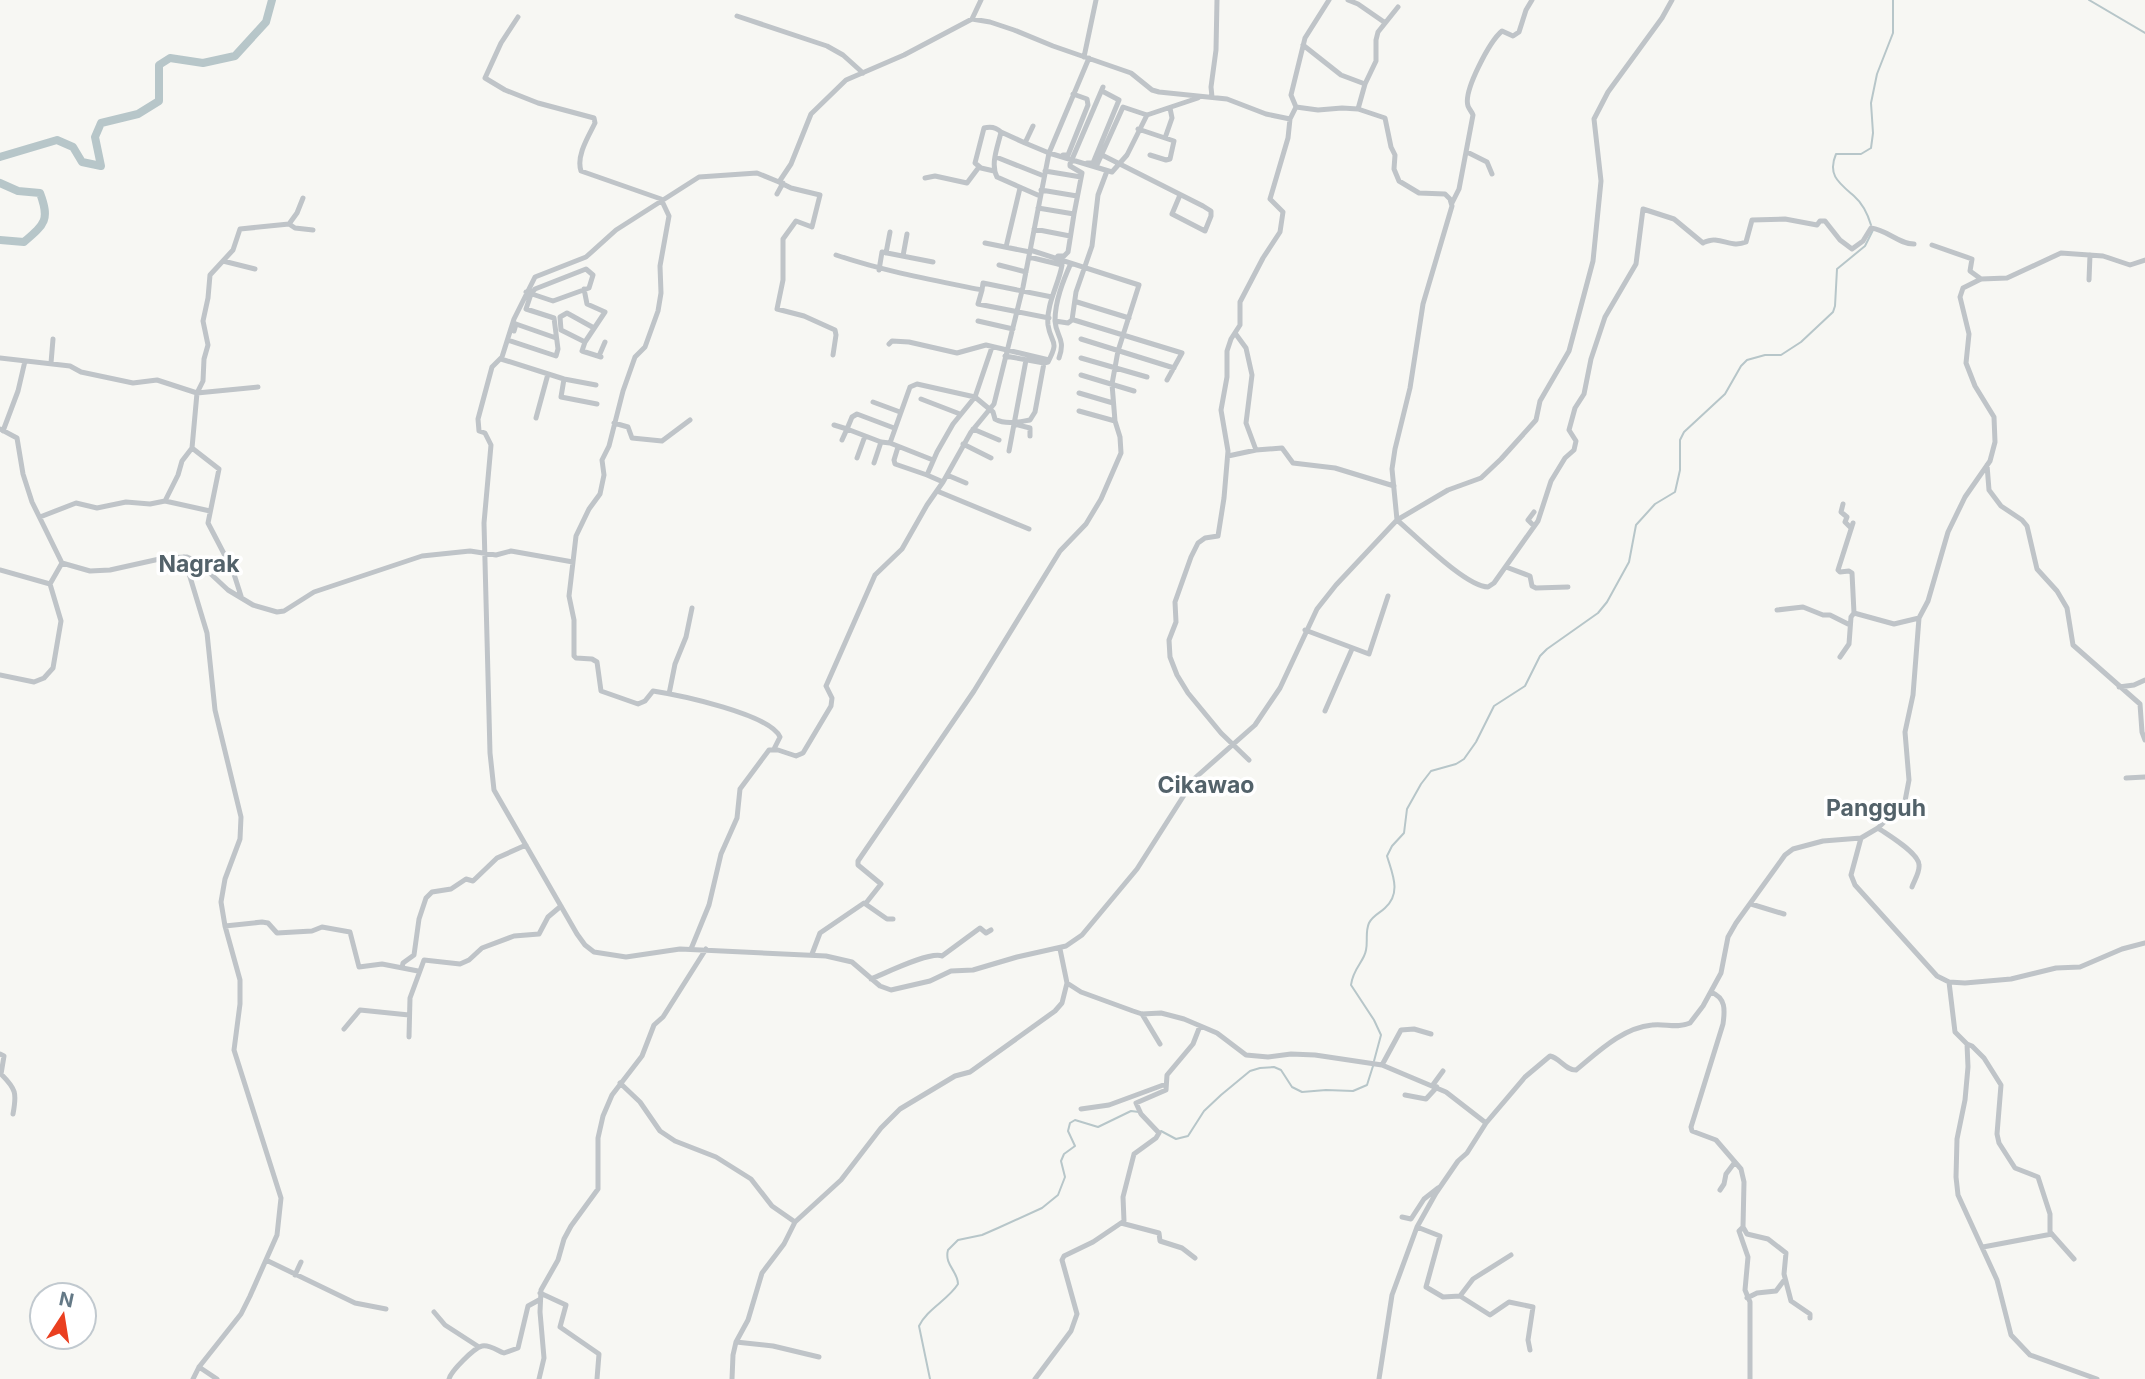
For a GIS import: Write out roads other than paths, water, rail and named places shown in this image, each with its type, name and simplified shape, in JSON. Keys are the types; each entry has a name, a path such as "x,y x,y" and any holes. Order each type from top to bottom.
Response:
{"street":[{"path":"777,194 811,114 846,80 904,55 972,19 981,0"},
{"path":"774,749 793,756 800,755 816,733 832,702 826,690 828,678 871,584 878,572 902,549 963,444 995,400 1018,312 1049,152 1087,57 1096,0"},
{"path":"1212,97 1217,0"},
{"path":"1296,107 1291,96 1303,46 1310,26 1329,0"},
{"path":"1348,0 1384,22"},
{"path":"1532,0 1526,9 1519,32 1512,36 1502,31 1494,38 1482,58 1468,93 1467,104 1473,114 1459,189 1452,203 1423,304 1410,388 1392,469 1397,520 1476,585 1490,586 1506,567 1542,513 1551,481 1576,445 1569,430 1572,416 1584,394 1591,357 1605,317 1636,264 1642,210 1673,218 1701,242 1715,240 1743,244 1753,219 1785,219 1817,225 1820,221 1825,221 1851,249 1863,241 1871,228 1882,230 1903,243 1914,244"},
{"path":"833,355 835,330 804,316 776,309 783,280 783,239 798,220 812,227 820,195 791,188 757,173 703,175 661,199 616,230 586,257 535,277 501,359 492,367 478,431 485,433 491,445 485,512 489,753 493,785 580,939 594,952 626,957 680,948 812,954 848,960 884,988 895,990 933,980 951,971 973,970 1017,957 1060,949 1082,935 1137,869 1195,778 1255,725 1286,675 1317,608 1336,585 1397,520 1448,490 1480,478 1536,420 1540,401 1569,354 1593,261 1601,181 1594,119 1608,92 1672,0"},
{"path":"1358,109 1365,84 1376,61 1376,40 1384,22 1398,7"},
{"path":"737,16 827,46 843,55 863,73"},
{"path":"518,17 501,43 485,78 505,90 538,103 594,118 595,123 580,159 581,172 661,199 669,216 660,267 661,293 658,311 645,347 634,360 609,446 602,460 604,475 600,494 589,509 576,536 569,596 574,620 575,657 597,662 600,689 605,694 639,704 653,691 716,704 761,722 781,735 774,749 768,752 740,789 737,818 721,855 709,905 691,949"},
{"path":"972,19 1014,30 1131,73 1152,90 1212,97 1290,119"},
{"path":"1303,46 1341,75 1365,84"},
{"path":"985,243 1030,253 1067,255 1081,177 1081,172 1070,166 1102,89 1118,98 1118,105 1093,163 1073,159"},
{"path":"1049,152 1066,156 1070,152 1088,105 1087,99 1073,94"},
{"path":"1096,167 1123,107 1147,115 1201,97"},
{"path":"1296,107 1318,110 1358,109 1385,118 1395,155 1394,169 1403,184 1419,193 1446,194 1452,203"},
{"path":"1249,760 1233,746 1188,693 1174,669 1169,645 1176,622 1175,602 1196,545 1205,538 1218,536 1227,456 1227,439 1221,410 1227,377 1227,351 1240,325 1240,302 1261,260 1282,229 1283,212 1270,199 1288,138 1290,119 1296,107"},
{"path":"1165,138 1172,118 1170,108"},
{"path":"1077,195 1040,193 1020,188 1001,180 994,171 979,167 975,163 984,128 994,127 1049,152 1112,172 1127,155 1147,115"},
{"path":"1025,142 1033,126"},
{"path":"1138,129 1174,141 1170,159 1150,155"},
{"path":"994,171 1001,132"},
{"path":"1466,152 1487,162 1492,174"},
{"path":"1102,155 1120,163 1180,195 1210,211 1206,230 1199,230 1172,215 1180,195"},
{"path":"996,157 1044,173 1081,177"},
{"path":"925,178 934,176 967,183 979,167"},
{"path":"1052,297 983,283 978,304 1072,321 1076,292 1093,246 1098,195 1107,171"},
{"path":"1006,247 1020,188"},
{"path":"289,224 303,198"},
{"path":"1038,208 1074,214"},
{"path":"165,500 182,461 192,448 197,393 203,381 204,359 208,347 203,321 210,275 233,250 241,228 289,224 295,228 313,230"},
{"path":"1034,229 1070,236"},
{"path":"1195,236 1199,230"},
{"path":"886,253 890,233"},
{"path":"903,256 907,234"},
{"path":"1931,245 1972,259 1970,271 1981,279"},
{"path":"879,270 882,252 933,262"},
{"path":"1030,253 1062,265 1052,297 1052,319 1062,342 1059,358"},
{"path":"1379,1379 1392,1295 1417,1227 1458,1161 1525,1077 1547,1057 1556,1058 1576,1070 1630,1030 1652,1025 1673,1027 1690,1023 1721,972 1728,937 1735,923 1790,851 1823,841 1861,838 1878,828 1902,807 1909,779 1905,732 1913,695 1919,618 1928,601 1948,532 1965,497 1987,466 1994,448 1994,417 1975,386 1965,359 1969,334 1960,295 1966,285 1981,279 2007,278 2061,253 2108,257 2118,263 2130,265 2145,260"},
{"path":"835,255 879,270 982,289"},
{"path":"2089,280 2090,255"},
{"path":"812,954 818,935 866,903 881,884 858,865 858,861 974,691 1047,570 1060,551 1086,524 1101,499 1121,453 1112,384 1118,351 1139,285 1084,269 1052,256"},
{"path":"223,261 255,269"},
{"path":"1014,423 1034,418 1046,361 1055,343 1049,326 1071,263"},
{"path":"999,265 1026,272"},
{"path":"509,340 555,356 558,349 554,318 526,309 529,293 586,269 593,275 589,288 553,301 529,293"},
{"path":"584,289 587,304 605,313 582,351 600,356 605,342"},
{"path":"1077,302 1129,318"},
{"path":"585,342 561,330 560,317 567,313 594,328"},
{"path":"1074,320 1182,353 1167,380"},
{"path":"978,321 1013,329"},
{"path":"509,340 516,324 556,338"},
{"path":"1235,333 1246,348 1252,374 1253,385 1246,417 1256,450"},
{"path":"51,363 53,340"},
{"path":"1081,340 1174,368"},
{"path":"889,344 892,341 901,341 957,353 980,346 992,347 1026,360 1046,361"},
{"path":"927,475 960,414 975,397 992,347"},
{"path":"1006,353 1046,361"},
{"path":"0,358 70,366 89,374 133,383 157,380 197,393 258,387"},
{"path":"1081,358 1147,377"},
{"path":"501,359 564,379 596,385"},
{"path":"1009,451 1026,360"},
{"path":"25,361 18,391 2,430 17,438 24,479 62,563 90,571 184,557 198,562 228,590 258,607 280,612 314,592 422,556 470,551 496,555 511,551 573,562"},
{"path":"536,418 548,374"},
{"path":"1081,375 1134,391"},
{"path":"564,379 561,397 597,404"},
{"path":"890,443 908,389 917,384 975,397 993,412 996,420 1028,427 1030,436"},
{"path":"1079,393 1113,403"},
{"path":"921,399 960,414"},
{"path":"873,402 900,412"},
{"path":"1079,411 1115,421"},
{"path":"842,440 855,414 894,429"},
{"path":"614,423 628,427 632,438 662,441 690,420"},
{"path":"834,425 933,460"},
{"path":"973,429 999,440"},
{"path":"856,458 865,436"},
{"path":"874,463 881,442"},
{"path":"963,444 991,458"},
{"path":"898,447 895,464 943,482"},
{"path":"192,448 219,469 209,526 233,571 241,596"},
{"path":"1227,456 1256,450 1282,449 1293,463 1335,468 1394,486"},
{"path":"1987,466 1989,490 2001,506 2022,520 2031,535 2037,569 2067,608 2073,645 2143,707 2144,738"},
{"path":"947,475 965,483"},
{"path":"937,491 1029,529"},
{"path":"40,517 76,503 97,508 126,502 155,504 165,500 210,511"},
{"path":"1840,657 1849,644 1854,613 1852,573 1838,570 1852,526 1845,522 1847,517 1841,512 1843,504"},
{"path":"1534,512 1528,520 1534,526"},
{"path":"184,557 207,633 215,710 241,817 240,839 223,886 221,902 240,980 240,1004 233,1041 235,1056 281,1198 279,1228 241,1314 192,1379"},
{"path":"0,675 34,682 44,678 53,668 61,621 50,583 62,563"},
{"path":"1506,567 1530,576 1531,586 1536,589 1568,587"},
{"path":"0,570 50,583"},
{"path":"1305,630 1369,654 1388,596"},
{"path":"1777,610 1800,607 1830,615 1850,625"},
{"path":"669,694 692,608"},
{"path":"1854,613 1894,624 1919,618"},
{"path":"1325,711 1352,649"},
{"path":"2119,687 2145,680"},
{"path":"2126,778 2145,778"},
{"path":"1878,828 1919,862 1912,887"},
{"path":"1861,838 1851,875 1855,885 1937,976 1950,982 2011,979 2056,968 2078,967 2145,943"},
{"path":"402,968 403,963 414,955 421,914 429,895 436,890 451,888 466,879 473,880 497,858 526,845"},
{"path":"866,903 887,919 893,919"},
{"path":"1751,904 1784,914"},
{"path":"410,1037 410,998 424,960 460,964 482,948 514,936 539,934 548,917 561,906"},
{"path":"225,926 262,922 268,923 277,933 322,927 350,932 359,967 383,964 418,971"},
{"path":"872,979 901,965 936,954 942,956 980,928 986,933 991,930"},
{"path":"449,1379 451,1373 479,1347 488,1346 504,1353 514,1351 520,1345 528,1306 540,1296 560,1255 570,1226 598,1189 598,1138 611,1095 642,1056 654,1025 663,1017 706,949"},
{"path":"732,1379 736,1342 748,1320 762,1273 784,1244 795,1222 841,1180 896,1113 930,1089 955,1076 970,1072 1055,1011 1062,1003 1067,983 1060,949"},
{"path":"1950,982 1955,1032 1984,1058 1999,1080 2001,1088 1997,1138 2015,1168 2038,1177 2050,1214 2052,1234 2074,1259"},
{"path":"1067,983 1081,992 1142,1014 1173,1015 1217,1033 1246,1055 1315,1055 1382,1065 1434,1087 1462,1103 1486,1123"},
{"path":"1711,992 1719,996 1725,1010 1723,1024 1690,1127 1697,1133 1716,1140 1741,1169 1744,1182 1743,1227 1747,1234 1768,1239 1785,1251 1785,1278 1791,1301 1810,1314 1810,1318"},
{"path":"344,1029 360,1010 409,1015"},
{"path":"1142,1014 1160,1044"},
{"path":"1035,1379 1065,1340 1077,1314 1062,1259 1093,1242 1121,1223 1125,1217 1124,1197 1134,1154 1159,1133 1141,1114 1136,1105 1137,1101 1166,1090 1167,1075 1193,1044 1200,1026"},
{"path":"1382,1065 1401,1030 1414,1029 1431,1034"},
{"path":"1967,1044 1968,1075 1957,1139 1958,1195 1997,1280 2011,1335 2036,1358 2097,1379"},
{"path":"0,1054 4,1056 2,1075 12,1084 16,1095 13,1114"},
{"path":"1405,1095 1426,1099 1443,1072"},
{"path":"620,1083 640,1102 660,1131 675,1141 716,1157 751,1179 772,1206 795,1222"},
{"path":"1081,1109 1109,1105 1166,1084"},
{"path":"1720,1190 1726,1174 1735,1162"},
{"path":"1402,1217 1411,1219 1424,1199 1441,1187"},
{"path":"1121,1223 1159,1234 1160,1241 1182,1248 1195,1258"},
{"path":"1417,1227 1440,1236 1426,1287 1443,1297 1460,1296 1490,1315 1509,1302 1533,1307 1528,1340 1530,1350"},
{"path":"1743,1227 1739,1231 1748,1257 1745,1290 1750,1302 1750,1379"},
{"path":"1983,1247 2052,1234"},
{"path":"1460,1296 1473,1279 1511,1255"},
{"path":"267,1260 355,1303 386,1309"},
{"path":"295,1275 301,1262"},
{"path":"1747,1298 1757,1293 1776,1291 1785,1278"},
{"path":"539,1379 544,1358 540,1296"},
{"path":"540,1296 566,1305 560,1327 599,1354 597,1379"},
{"path":"434,1312 446,1325 479,1347"},
{"path":"736,1342 819,1357"},
{"path":"199,1367 217,1379"}],"waterway":[{"path":"0,157 57,140 73,147 82,162 101,166 95,137 101,123 138,114 159,101 159,65 170,58 203,63 235,56 266,22 272,0"},
{"path":"1871,225 1857,199 1839,183 1833,168 1836,154 1861,154 1871,148 1871,103 1877,74 1893,33 1893,0"},
{"path":"2089,0 2145,33"},
{"path":"0,183 18,191 40,193 45,210 41,226 24,242 0,240"},
{"path":"1374,1061 1381,1035 1351,985 1365,954 1369,923 1393,896 1393,876 1387,856 1404,833 1407,809 1421,784 1431,771 1464,759 1494,706 1525,686 1540,656 1598,613 1607,602 1629,562 1636,525 1655,504 1675,492 1680,470 1680,440 1684,432 1725,394 1747,360 1765,355 1781,355 1801,342 1833,312 1837,269 1865,246 1873,230"},
{"path":"1161,1131 1176,1139 1188,1136 1204,1111 1250,1071 1274,1067 1281,1070 1292,1087 1302,1092 1353,1091 1367,1085 1373,1066"},
{"path":"930,1379 919,1326 958,1284 948,1260 948,1250 958,1240 982,1235 998,1228 1042,1208 1058,1195 1065,1177 1061,1161 1064,1154 1075,1146 1068,1131 1070,1123 1075,1120 1098,1127 1131,1111 1139,1112"}],"district":[{"name":"Nagrak","path":"199,564"},
{"name":"Cikawao","path":"1206,785"},
{"name":"Pangguh","path":"1876,808"}]}
